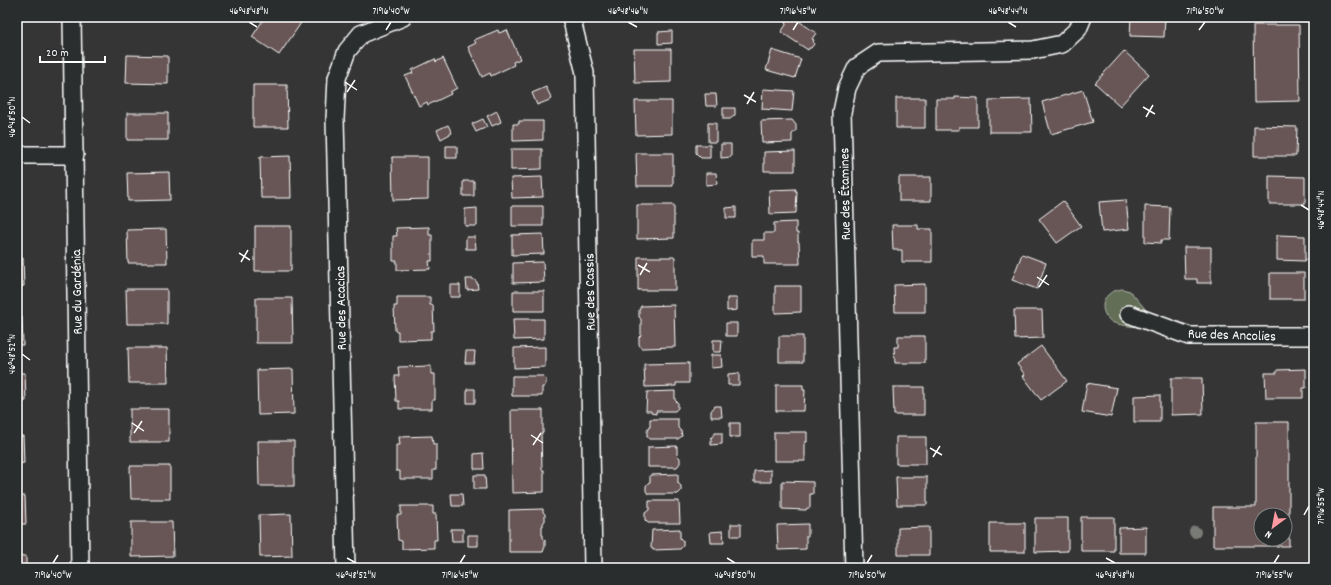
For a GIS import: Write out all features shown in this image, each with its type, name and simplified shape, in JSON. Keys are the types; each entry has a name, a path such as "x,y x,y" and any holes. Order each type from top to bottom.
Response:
{"street":[{"name":"Rue du Gardénia","path":"72,17 80,568"},
{"name":"Rue des Acacias","path":"346,568 335,119 337,78 347,51 361,34 403,17"},
{"name":"Rue des Cassis","path":"571,17 585,73 593,568"},
{"name":"Rue des Étamines","path":"854,568 842,112 847,88 857,67 878,54 1033,50 1062,44 1078,29 1083,17"},
{"path":"17,155 75,155"},
{"name":"Rue des Ancolies","path":"1129,314 1188,336 1314,336"}],"green space":[{"path":"1122,289 1130,291 1157,323 1151,329 1114,323 1107,318 1103,306 1105,298 1116,290"}],"building":[{"path":"265,17 298,17 303,20 279,55 252,37"},
{"path":"788,17 793,17 816,33 812,39 814,40 814,44 811,48 808,50 781,32 786,25 785,21"},
{"path":"1131,17 1165,17 1164,37 1130,36"},
{"path":"1253,25 1299,25 1300,101 1254,102"},
{"path":"498,30 499,33 507,30 520,59 513,62 514,65 491,76 490,73 482,77 468,47 476,43 474,40"},
{"path":"672,31 672,43 658,44 658,32"},
{"path":"634,49 671,49 671,82 635,83"},
{"path":"772,50 801,59 795,78 766,70"},
{"path":"1124,51 1149,74 1120,106 1095,83"},
{"path":"127,55 168,56 168,84 126,83"},
{"path":"443,58 457,88 450,92 451,94 428,105 427,102 419,106 405,76 413,73 412,70 435,59 436,62"},
{"path":"253,85 287,85 288,127 253,127"},
{"path":"546,87 552,99 537,105 532,93"},
{"path":"763,89 794,91 792,111 762,109"},
{"path":"1083,90 1093,122 1051,134 1042,102"},
{"path":"705,94 716,94 717,106 706,106"},
{"path":"955,97 978,98 978,127 959,127 959,130 936,130 936,99 955,99"},
{"path":"896,98 925,98 925,128 896,128"},
{"path":"1031,99 1032,132 989,132 989,100"},
{"path":"635,101 672,101 672,134 636,135"},
{"path":"723,108 735,108 735,115 730,119 723,119"},
{"path":"497,111 501,122 492,126 487,116"},
{"path":"127,113 168,113 168,140 127,140"},
{"path":"483,119 487,127 476,132 472,124"},
{"path":"792,120 796,125 796,131 792,134 792,142 762,143 761,121"},
{"path":"519,121 543,121 543,140 513,141 513,124 519,124"},
{"path":"708,123 716,123 716,142 708,142"},
{"path":"448,125 452,133 441,139 437,130"},
{"path":"1254,126 1297,127 1296,156 1254,156"},
{"path":"721,144 731,144 731,157 721,158"},
{"path":"696,145 710,145 710,158 701,158 696,153"},
{"path":"446,146 457,146 457,158 446,158"},
{"path":"511,149 542,149 542,169 511,170"},
{"path":"795,151 795,171 764,171 764,152"},
{"path":"636,153 673,153 673,186 637,186"},
{"path":"290,156 291,198 261,198 260,157"},
{"path":"392,157 428,157 428,199 393,200"},
{"path":"169,172 170,200 128,201 127,173"},
{"path":"706,173 716,173 717,184 706,185"},
{"path":"1269,176 1305,177 1305,204 1269,204"},
{"path":"542,177 543,197 512,198 511,178"},
{"path":"899,177 931,177 931,201 899,201"},
{"path":"463,181 474,181 474,196 463,196"},
{"path":"796,189 796,213 770,214 769,190"},
{"path":"1126,200 1129,229 1102,232 1099,202"},
{"path":"17,201 20,201 20,229 17,229"},
{"path":"1063,201 1081,226 1057,243 1039,219"},
{"path":"637,205 674,205 674,238 637,239"},
{"path":"512,206 543,206 543,226 512,226"},
{"path":"1145,206 1170,207 1169,240 1161,240 1161,243 1145,242"},
{"path":"736,207 736,218 726,218 726,208"},
{"path":"477,208 477,226 465,226 465,209"},
{"path":"796,222 800,264 764,264 764,256 752,256 752,240 764,240 764,233 774,233 774,223"},
{"path":"892,225 918,225 918,229 932,229 932,262 902,262 902,250 893,250"},
{"path":"255,226 291,226 291,271 255,271"},
{"path":"429,227 429,235 432,235 432,261 429,261 430,269 397,270 397,261 393,261 393,236 397,236 396,228"},
{"path":"166,229 167,263 128,263 127,230"},
{"path":"543,234 544,254 512,255 512,235"},
{"path":"1277,235 1305,236 1305,261 1277,260"},
{"path":"466,237 475,237 476,249 466,249"},
{"path":"1184,247 1211,247 1211,283 1197,283 1197,279 1185,279"},
{"path":"1022,254 1046,263 1037,289 1012,280"},
{"path":"638,257 675,257 675,290 638,290"},
{"path":"23,258 24,286 17,287 17,259"},
{"path":"543,262 544,282 513,283 513,263"},
{"path":"1270,273 1304,273 1304,299 1270,299"},
{"path":"466,279 473,279 477,282 478,289 467,290"},
{"path":"925,284 925,312 895,312 894,285"},
{"path":"450,285 460,285 460,297 450,297"},
{"path":"775,286 801,286 801,312 775,313"},
{"path":"126,289 167,289 167,324 127,324"},
{"path":"513,291 544,291 544,311 513,311"},
{"path":"397,297 430,297 430,305 433,305 434,331 431,331 431,339 398,340 398,331 395,331 394,306 397,306"},
{"path":"256,298 292,298 293,343 256,343"},
{"path":"727,298 737,298 737,310 727,311"},
{"path":"674,305 675,347 641,348 639,344 639,337 641,335 641,319 639,317 639,310 641,306"},
{"path":"1014,310 1042,310 1043,338 1015,339"},
{"path":"17,317 22,317 23,345 17,345"},
{"path":"513,319 544,319 544,339 514,340"},
{"path":"726,323 737,323 737,336 726,336"},
{"path":"779,336 803,336 803,362 779,362"},
{"path":"898,336 925,336 925,363 895,363 894,347 898,347"},
{"path":"713,340 722,340 721,352 713,352"},
{"path":"1041,346 1067,381 1041,400 1023,376 1025,375 1017,364"},
{"path":"545,347 545,367 514,368 514,348"},
{"path":"128,348 167,348 168,383 129,383"},
{"path":"466,351 475,351 474,363 465,363"},
{"path":"711,355 721,355 722,367 711,368"},
{"path":"689,363 689,383 676,383 676,386 645,387 644,364"},
{"path":"431,366 431,374 435,374 435,400 432,400 432,409 399,409 399,401 396,401 395,376 399,376 398,367"},
{"path":"293,369 294,414 258,415 257,370"},
{"path":"1306,369 1306,388 1303,388 1303,398 1266,398 1265,373 1277,373 1277,370"},
{"path":"17,373 25,373 26,401 17,402"},
{"path":"739,373 739,385 728,385 728,374"},
{"path":"512,376 543,376 546,379 546,384 542,387 542,396 512,396"},
{"path":"1171,378 1202,378 1203,414 1171,415"},
{"path":"1087,383 1117,388 1111,417 1082,412"},
{"path":"776,385 803,385 803,390 805,390 804,411 776,411"},
{"path":"893,387 924,387 924,415 894,415"},
{"path":"467,389 475,389 475,403 467,403"},
{"path":"675,391 675,400 678,403 678,408 675,411 656,411 656,414 651,413 651,411 646,411 647,392"},
{"path":"1160,395 1160,422 1134,422 1134,396"},
{"path":"715,406 721,406 722,417 711,417 711,411"},
{"path":"130,409 169,409 169,442 130,442"},
{"path":"511,410 543,410 543,433 541,433 544,492 512,493"},
{"path":"650,419 678,419 678,428 681,431 682,436 678,439 649,439 647,436 647,431 650,427"},
{"path":"1256,422 1289,422 1289,507 1256,507"},
{"path":"730,423 740,423 740,437 730,437"},
{"path":"774,432 807,432 807,442 805,442 805,461 774,461"},
{"path":"715,433 722,433 722,444 711,445 711,438"},
{"path":"17,436 23,436 24,463 17,464"},
{"path":"432,436 433,444 436,444 436,470 433,470 433,479 400,479 400,471 396,471 396,445 400,445 399,437"},
{"path":"896,437 926,437 926,464 896,464"},
{"path":"258,441 294,441 294,486 259,486"},
{"path":"677,446 677,455 680,458 680,463 677,467 648,467 648,447"},
{"path":"483,453 484,469 474,469 474,454"},
{"path":"130,466 170,466 170,499 131,499"},
{"path":"771,470 771,482 754,482 754,471"},
{"path":"678,474 678,483 681,486 681,491 678,494 648,494 646,491 646,486 650,482 650,475"},
{"path":"474,475 485,475 486,489 474,489"},
{"path":"896,477 927,477 927,505 897,505"},
{"path":"782,481 813,482 813,494 810,494 810,508 807,508 806,510 782,509"},
{"path":"451,494 462,494 463,506 452,506"},
{"path":"17,496 25,496 26,524 17,524"},
{"path":"649,501 679,501 680,523 648,523 645,520 645,513 649,510"},
{"path":"401,506 433,506 433,514 436,514 437,540 434,540 434,548 402,549 402,541 398,540 397,515 401,515"},
{"path":"1213,507 1253,507 1253,546 1213,546"},
{"path":"543,509 545,521 542,526 542,535 545,540 545,547 543,552 509,552 509,510"},
{"path":"291,514 292,556 260,557 259,515"},
{"path":"1081,517 1114,517 1114,551 1081,551"},
{"path":"1035,518 1068,518 1068,551 1035,552"},
{"path":"131,522 172,522 173,556 131,557"},
{"path":"990,523 1025,523 1025,552 990,552"},
{"path":"731,524 741,524 741,536 731,536"},
{"path":"808,524 806,549 778,550 777,525"},
{"path":"929,527 929,555 898,555 898,528"},
{"path":"1146,527 1146,553 1119,553 1119,528"},
{"path":"451,529 463,529 463,541 452,541"},
{"path":"680,529 680,538 683,541 683,546 680,549 653,550 651,548 652,530"},
{"path":"723,531 724,543 711,543 710,532"},
{"path":"468,535 478,535 478,546 468,546"},
{"path":"17,556 26,556 26,568 17,568"}]}
